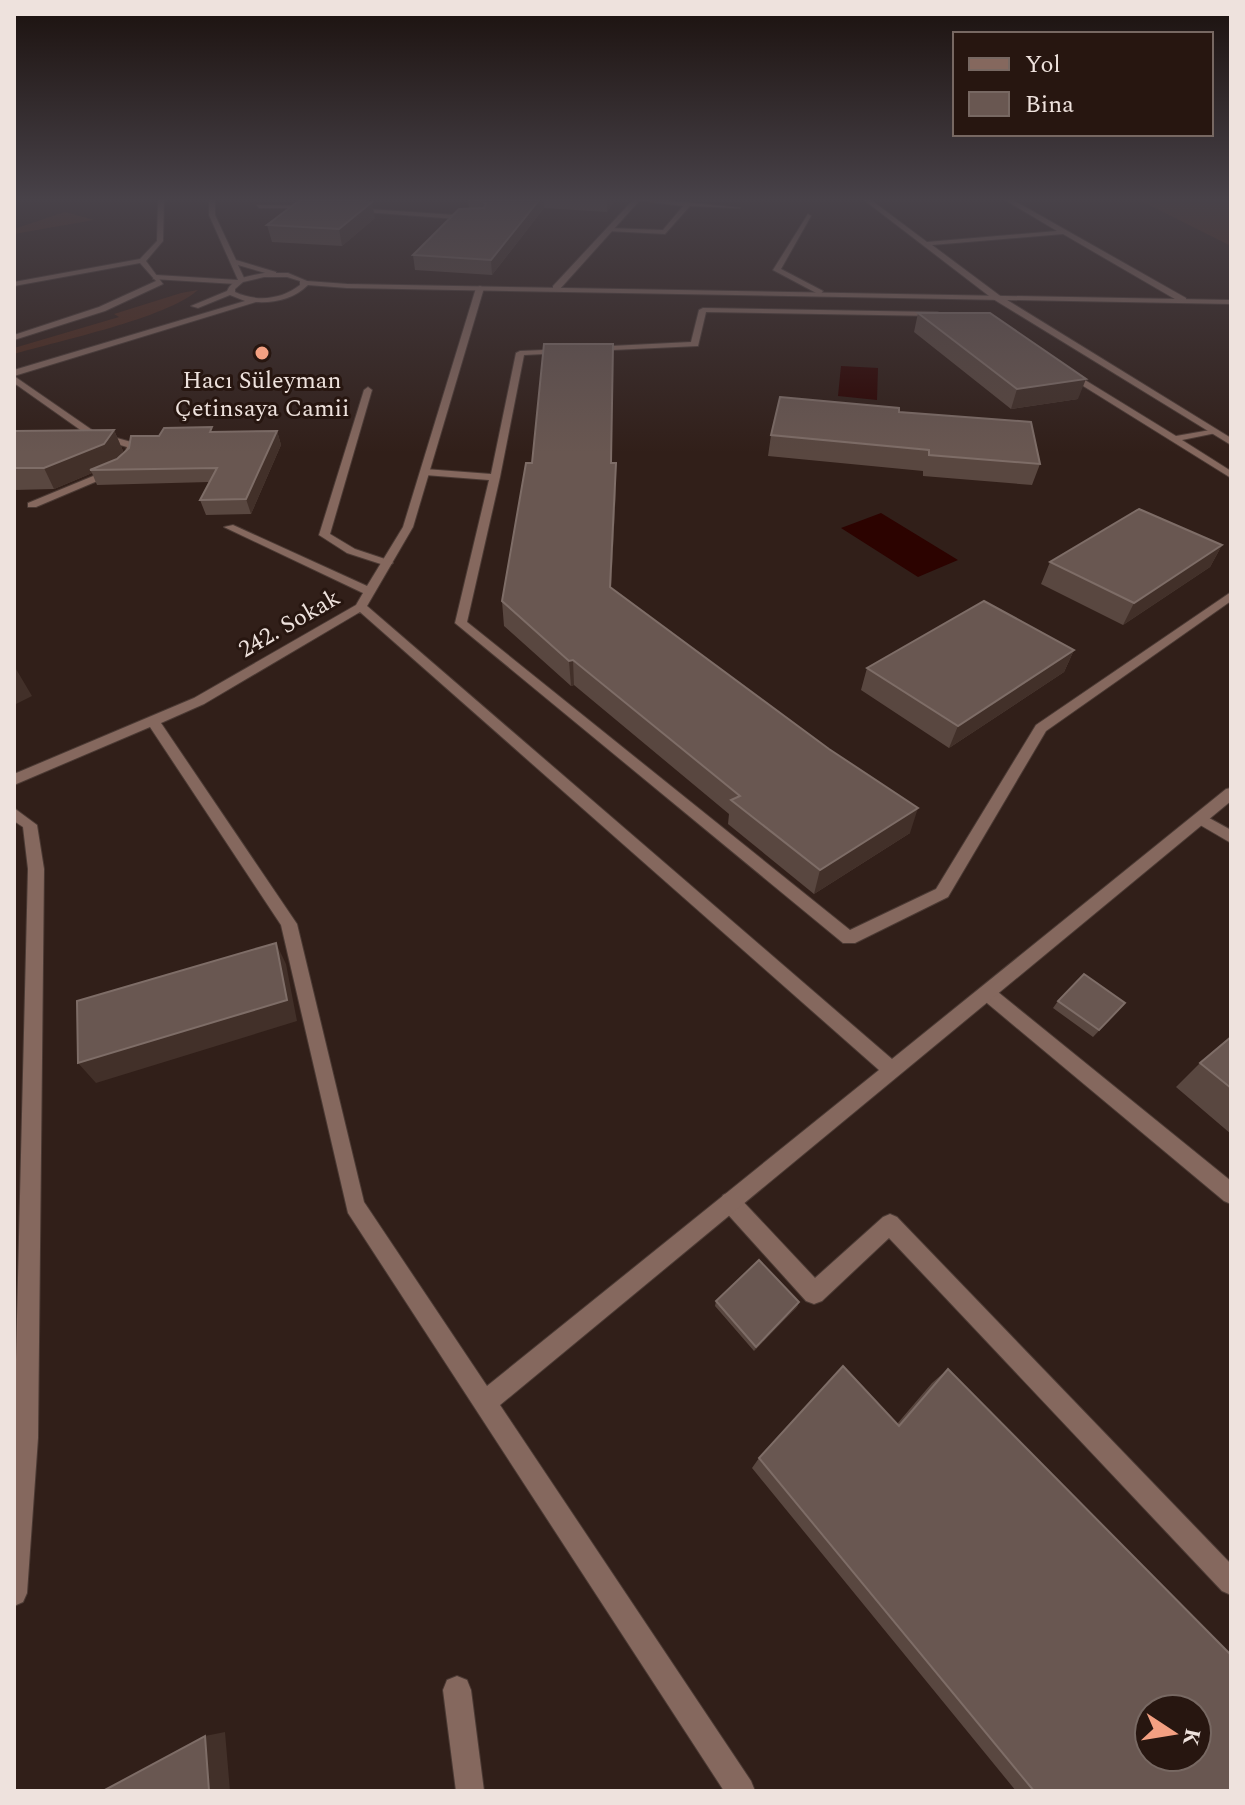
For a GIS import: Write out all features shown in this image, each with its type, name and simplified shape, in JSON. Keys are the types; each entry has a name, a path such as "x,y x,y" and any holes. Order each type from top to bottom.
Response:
{"street":[{"path":"14,338 102,309 148,284"},
{"path":"206,284 235,286 255,300"},
{"path":"182,310 241,284"},
{"path":"297,292 304,284"},
{"path":"322,284 1231,302"},
{"path":"556,288 559,284"},
{"path":"804,284 820,293"},
{"path":"979,284 1231,442"},
{"path":"1155,284 1183,300"},
{"path":"14,373 255,300 347,286"},
{"name":"242. Sokak","path":"14,780 199,701 361,607 408,527 480,288"},
{"path":"584,349 695,344 703,310 946,314"},
{"path":"14,362 75,343"},
{"path":"568,350 520,353 461,623 849,938 942,893 1041,728 1231,596"},
{"path":"1053,363 1231,475"},
{"path":"14,379 92,434 132,445 128,460 118,469 32,505"},
{"path":"368,390 324,535 351,551 387,563"},
{"path":"1174,439 1213,431"},
{"path":"425,472 495,477"},
{"path":"229,527 370,592"},
{"path":"361,607 892,1070"},
{"path":"152,720 289,924 355,1206 741,1791"},
{"path":"485,1403 1231,793"},
{"path":"14,813 30,825 36,869 14,1593"},
{"path":"1200,818 1231,837"},
{"path":"987,993 1231,1194"},
{"path":"730,1202 814,1293 890,1224 1231,1582"},
{"path":"457,1690 470,1791"}],"shaded area":[{"path":"198,290 183,300 138,319 14,354 14,348"},
{"path":"841,366 878,368 877,400 838,396"},
{"path":"881,513 958,560 918,577 841,528"}],"building":[{"path":"918,313 990,313 1086,379 1017,389"},
{"path":"544,344 613,344 611,463 616,463 610,587 829,749 918,808 820,870 731,800 740,796 573,660 569,661 502,601 526,463 532,463"},
{"path":"780,397 899,408 899,412 1031,422 1040,464 929,455 929,450 771,435"},
{"path":"212,427 210,432 277,431 246,499 200,500 217,468 90,470 117,459 129,448 131,436 159,436 164,428"},
{"path":"114,430 104,444 44,468 14,468 14,431"},
{"path":"1139,509 1222,545 1134,603 1050,562"},
{"path":"984,601 1074,650 958,726 867,668"},
{"path":"276,943 287,1000 78,1063 77,1001"},
{"path":"1084,974 1125,1003 1099,1030 1058,1001"},
{"path":"1231,1037 1231,1088 1200,1063"},
{"path":"759,1260 799,1302 756,1347 716,1301"},
{"path":"843,1366 899,1426 948,1369 1231,1655 1231,1791 1034,1791 759,1458"},
{"path":"205,1736 209,1791 103,1791"}],"place":[{"name":"Hacı Süleyman Çetinsaya Camii","path":"262,353"}]}
